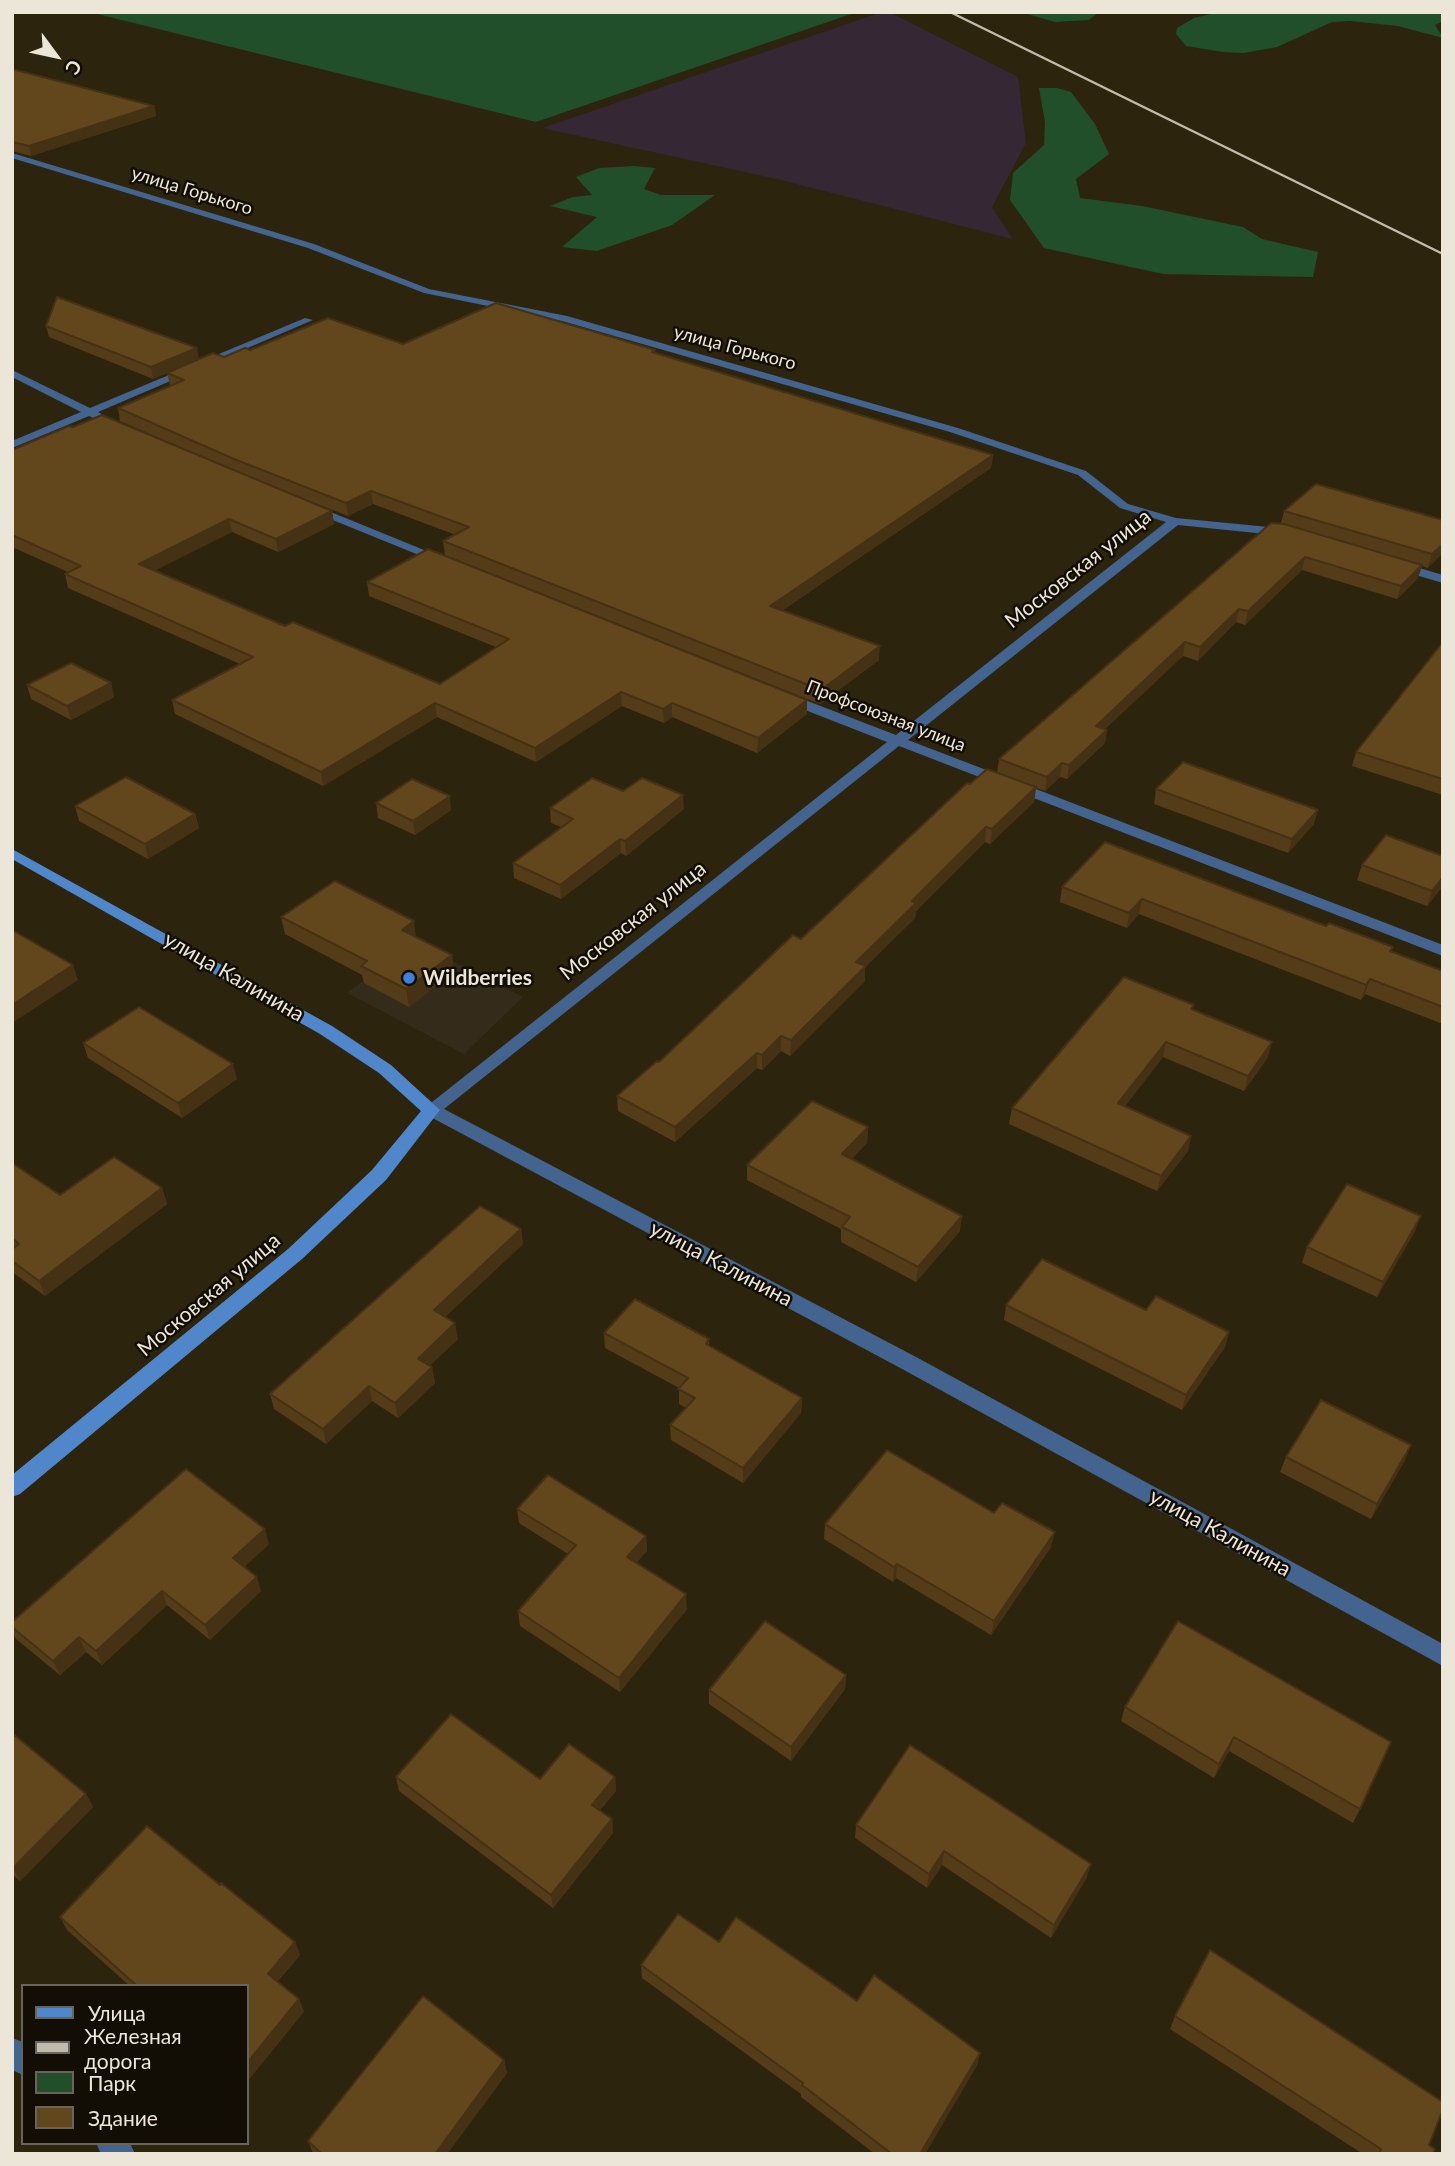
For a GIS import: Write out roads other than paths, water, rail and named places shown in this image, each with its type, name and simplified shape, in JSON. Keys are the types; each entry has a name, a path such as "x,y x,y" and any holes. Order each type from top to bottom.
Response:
{"main road":[{"name":"улица Калинина","path":"12,853 326,1030 385,1069 431,1110"},
{"name":"Московская улица","path":"12,1488 295,1254 379,1175 431,1110"}],"street":[{"name":"улица Горького","path":"12,155 311,246 427,291 564,318 954,430 1082,474 1124,506 1175,521 1283,531 1296,535"},
{"path":"12,445 308,320"},
{"path":"12,373 86,412 134,433"},
{"path":"295,501 460,567"},
{"name":"Московская улица","path":"431,1110 1175,521"},
{"path":"1390,563 1443,579"},
{"name":"Профсоюзная улица","path":"767,690 1443,951"},
{"name":"улица Калинина","path":"431,1110 911,1364 1443,1656"}],"railway":[{"path":"950,12 1443,254"}],"place":[{"name":"Wildberries","path":"409,978"}]}
